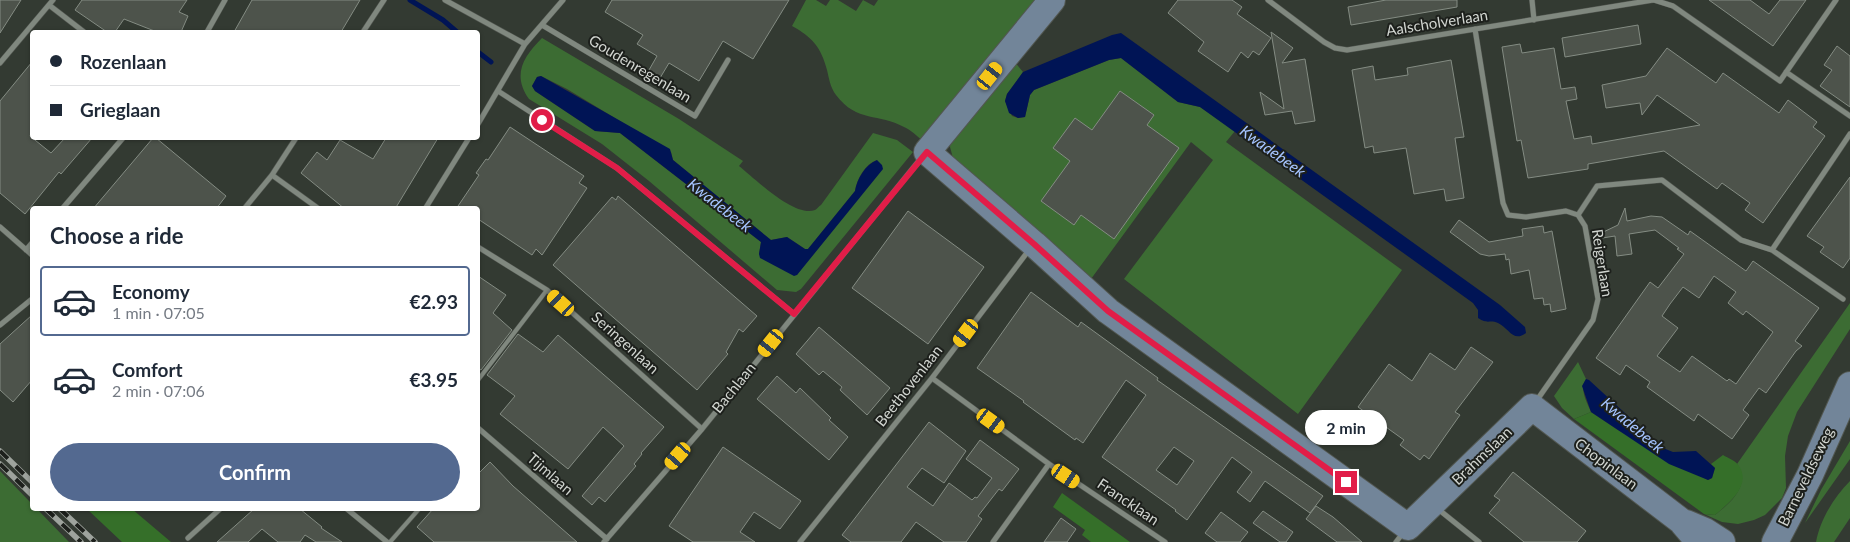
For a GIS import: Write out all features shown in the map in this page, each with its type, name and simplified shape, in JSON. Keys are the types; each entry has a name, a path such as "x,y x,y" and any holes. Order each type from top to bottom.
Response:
{"street":[{"path":"208,30 225,0"},
{"path":"365,30 384,0"},
{"path":"445,0 525,44"},
{"path":"480,121 525,44 563,0"},
{"name":"Bachlaan","path":"605,540 702,429 1052,0"},
{"name":"Aalscholverlaan","path":"1268,0 1324,42 1335,48 1347,50 1654,0 1673,6 1780,81 1786,72"},
{"path":"1532,0 1534,20"},
{"path":"1836,0 1786,72 1850,116"},
{"path":"0,63 51,2 82,30"},
{"name":"Goudenregenlaan","path":"542,25 695,116 728,60"},
{"name":"Reigerlaan","path":"1475,29 1503,203 1508,215 1526,217 1566,211 1578,214 1585,226 1598,299 1593,320 1532,407"},
{"path":"498,91 617,168 794,314"},
{"path":"1772,250 1850,134"},
{"path":"65,206 121,140"},
{"path":"246,206 272,175 295,140"},
{"path":"427,206 468,140"},
{"path":"927,152 1108,311 1402,534"},
{"path":"272,175 315,206"},
{"path":"1578,214 1597,186 1662,180 1741,240 1772,250 1843,299"},
{"path":"0,227 30,253"},
{"name":"Beethovenlaan","path":"800,542 932,378 1034,244"},
{"path":"26,250 30,245"},
{"name":"Seringenlaan","path":"480,248 546,290 702,429"},
{"path":"0,325 30,301"},
{"name":"Francklaan","path":"932,378 1050,464 1165,542"},
{"name":"Barneveldseweg","path":"1774,542 1810,475 1850,384"},
{"name":"Brahmslaan","path":"1402,534 1532,407"},
{"name":"Chopinlaan","path":"1532,407 1681,521 1699,542"},
{"name":"Barneveldseweg","path":"1795,542 1850,414"},
{"name":"Tijmlaan","path":"480,430 605,540"},
{"path":"993,542 1050,464"},
{"path":"1432,504 1478,542"},
{"path":"188,538 218,511"},
{"path":"350,511 389,542"},
{"name":"Chopinlaan","path":"1681,521 1706,531 1722,542"}],"lane":[{"path":"480,377 546,290"},
{"path":"389,542 417,511"}],"green space":[{"path":"806,0 816,0 826,6 830,0 838,0 856,11 863,0 874,6 878,0 1038,0 923,141 909,130 895,123 860,114 852,110 836,95 831,86 825,62 819,49 805,34 792,26"},
{"path":"542,38 679,119 743,161 739,166 775,196 797,208 807,211 815,210 821,205 873,133 897,140 913,152 801,289 796,292 777,290 649,181 602,144 529,99 521,82 522,67 525,59","holes":["541,76 567,89 671,152 673,160 771,240 787,237 805,249 808,249 855,191 865,168 877,160 797,275 759,254 761,242 620,133 595,131 535,91 532,86 537,77"]},
{"path":"1121,58 1178,102 1200,107 1235,131 1226,142 1402,270 1298,414 1124,279 1213,160 1191,142 1091,279 953,158 950,147 951,138 1013,60 1023,72 1007,94 1005,101 1012,116 1018,118 1025,117 1030,95 1034,90 1109,60"},
{"path":"1850,303 1850,329 1797,412 1788,436 1785,456 1786,488 1782,498 1765,515 1738,524 1722,522 1704,514 1715,515 1737,493 1742,480 1737,464"},
{"path":"1578,362 1586,379 1583,391 1591,412 1574,419 1562,408 1554,396"},
{"path":"1591,412 1618,430 1708,480 1712,478 1715,468 1711,464 1723,455 1739,466 1743,481 1741,487 1732,500 1715,515 1704,514 1574,419"},
{"path":"1850,441 1850,459 1805,523 1821,490"},
{"path":"0,471 30,502 30,511 39,511 69,542 0,542"},
{"path":"1850,481 1850,518 1834,542 1816,542 1821,525 1829,509 1838,494"},
{"path":"1062,493 1130,542 1091,542 1082,535 1085,530 1053,507"},
{"path":"89,511 134,511 171,542 122,542"}],"water":[{"path":"1121,33 1500,305 1525,327 1526,333 1522,336 1514,336 1498,323 1478,318 1478,310 1473,303 1200,107 1178,102 1121,58 1109,60 1034,90 1030,95 1025,117 1018,118 1009,113 1005,101 1007,94 1023,72"},
{"path":"541,76 670,149 673,160 771,240 787,237 808,249 855,191 865,169 877,160 883,169 797,275 794,276 760,258 761,242 620,133 595,131 535,91 532,86 537,77"},
{"path":"1586,379 1663,448 1673,452 1696,451 1715,468 1712,478 1708,480 1669,464 1591,412 1582,386"}],"building":[{"path":"0,0 21,0 0,33"},
{"path":"82,0 187,0 179,12 188,16 182,30 152,30 124,19 116,30 104,30 75,10"},
{"path":"252,0 360,0 342,30 235,30"},
{"path":"612,0 789,0 753,59 723,41 699,81 669,63 657,83 645,77 657,56 637,44 643,35 605,12"},
{"path":"1178,0 1232,0 1242,7 1237,14 1271,38 1259,55 1253,51 1248,58 1241,52 1228,72 1198,51 1204,42 1168,13"},
{"path":"1386,0 1457,0 1457,7 1351,25 1348,7"},
{"path":"1709,0 1750,0 1769,14 1780,0 1806,0 1773,46"},
{"path":"1638,25 1641,44 1565,57 1562,38"},
{"path":"1271,32 1293,48 1282,63 1305,59 1315,121 1295,124 1292,111 1265,115 1260,92 1284,109"},
{"path":"1520,44 1522,53 1554,48 1561,89 1575,87 1577,99 1566,101 1574,139 1591,136 1592,144 1700,125 1657,95 1642,115 1640,103 1606,108 1602,85 1646,76 1667,48 1716,83 1723,73 1779,113 1788,100 1817,122 1813,127 1825,136 1763,223 1745,210 1750,203 1722,183 1717,189 1664,151 1588,164 1588,169 1528,178 1521,140 1517,141 1502,47"},
{"path":"1837,46 1850,56 1850,107 1820,86 1832,70 1824,65"},
{"path":"1451,60 1464,137 1455,138 1464,198 1446,201 1444,189 1414,194 1406,148 1374,153 1373,146 1365,148 1352,70 1373,66 1375,80 1408,75 1407,68"},
{"path":"30,64 30,140 35,140 51,153 63,140 90,140 61,174 59,172 25,214 0,193 0,101"},
{"path":"1120,91 1154,115 1147,125 1179,148 1114,239 1081,215 1074,225 1041,201 1070,161 1053,148 1075,118 1092,130"},
{"path":"510,127 584,176 579,183 587,188 542,255 536,249 532,255 480,220 480,206 458,206 479,175 476,173 486,159 488,160"},
{"path":"151,140 158,140 226,196 218,206 96,206"},
{"path":"340,140 373,159 385,140 437,140 397,206 341,206 301,173 317,152 327,160"},
{"path":"1850,177 1850,258 1843,268 1820,252 1824,247 1807,236"},
{"path":"618,196 757,316 743,332 739,329 726,352 728,354 697,390 553,265 612,197 616,200"},
{"path":"1625,208 1627,221 1651,216 1662,217 1688,235 1690,231 1746,271 1753,261 1819,308 1795,341 1802,346 1796,351 1766,393 1759,388 1743,410 1749,415 1732,439 1698,414 1694,421 1647,387 1650,382 1626,365 1620,375 1596,358 1650,282 1658,288 1684,254 1655,230 1629,234 1632,254 1617,256 1615,236 1596,239 1595,236 1618,225","holes":["1714,276 1736,292 1728,303 1743,315 1746,311 1773,332 1736,384 1729,379 1727,381 1692,356 1680,372 1657,356 1678,328 1662,316 1683,287 1699,298"]},
{"path":"908,211 984,267 928,344 852,288"},
{"path":"1459,220 1489,242 1523,236 1522,229 1543,226 1544,233 1552,231 1566,309 1551,312 1550,304 1544,305 1543,298 1534,299 1529,270 1511,274 1509,259 1506,260 1505,254 1489,256 1480,254 1450,232"},
{"path":"480,277 506,295 493,313 512,330 481,370"},
{"path":"1031,292 1078,327 1081,322 1158,378 1157,380 1323,496 1310,513 1265,481 1250,502 1237,492 1252,472 1232,457 1187,520 1102,457 1146,395 1126,380 1083,443 1076,438 1075,440 977,368","holes":["1174,447 1194,461 1177,485 1156,470"]},
{"path":"30,317 30,382 13,402 0,390 0,344"},
{"path":"819,327 890,388 867,415 840,390 842,387 823,371 819,375 796,354"},
{"path":"518,334 543,352 558,335 664,427 641,453 634,464 636,466 605,502 599,497 592,505 582,496 624,446 603,427 568,469 500,414 515,396 487,375"},
{"path":"1471,347 1493,362 1455,412 1460,415 1429,459 1424,455 1420,460 1400,445 1404,440 1358,407 1389,364 1412,381 1430,353 1455,370"},
{"path":"777,376 796,393 800,388 831,418 829,420 848,437 829,460 757,399"},
{"path":"929,422 966,451 944,483 922,468 907,487 933,506 949,483 972,500 975,497 977,498 992,478 966,459 980,440 1019,469 1002,491 999,489 978,516 982,519 966,542 944,542 916,522 901,542 851,542 842,535"},
{"path":"723,447 801,501 780,529 754,512 740,532 755,542 693,542 669,526"},
{"path":"490,462 513,486 577,542 434,542 417,527 431,511 480,511 480,472"},
{"path":"1513,472 1586,531 1577,542 1524,542 1489,513 1500,500 1494,496"},
{"path":"1316,506 1333,517 1362,542 1337,542 1306,519"},
{"path":"252,511 302,511 321,528 342,542 316,542 305,535 300,542 278,542 262,529 248,542 217,542"},
{"path":"1263,511 1293,532 1286,542 1280,542 1253,523"},
{"path":"1221,512 1248,532 1240,542 1217,542 1205,533"},
{"path":"1061,518 1076,529 1067,542 1044,542"}],"waterway":[{"name":"Kwadebeek","path":"410,0 443,20 455,30"},
{"name":"Kwadebeek","path":"480,54 491,62"}],"railway":[{"path":"0,451 30,480"},
{"path":"0,464 30,493"},
{"path":"48,511 81,542"},
{"path":"62,511 95,542"}],"route":[{"path":"542,120 617,168 794,314 927,152 1108,311 1346,482"}]}
